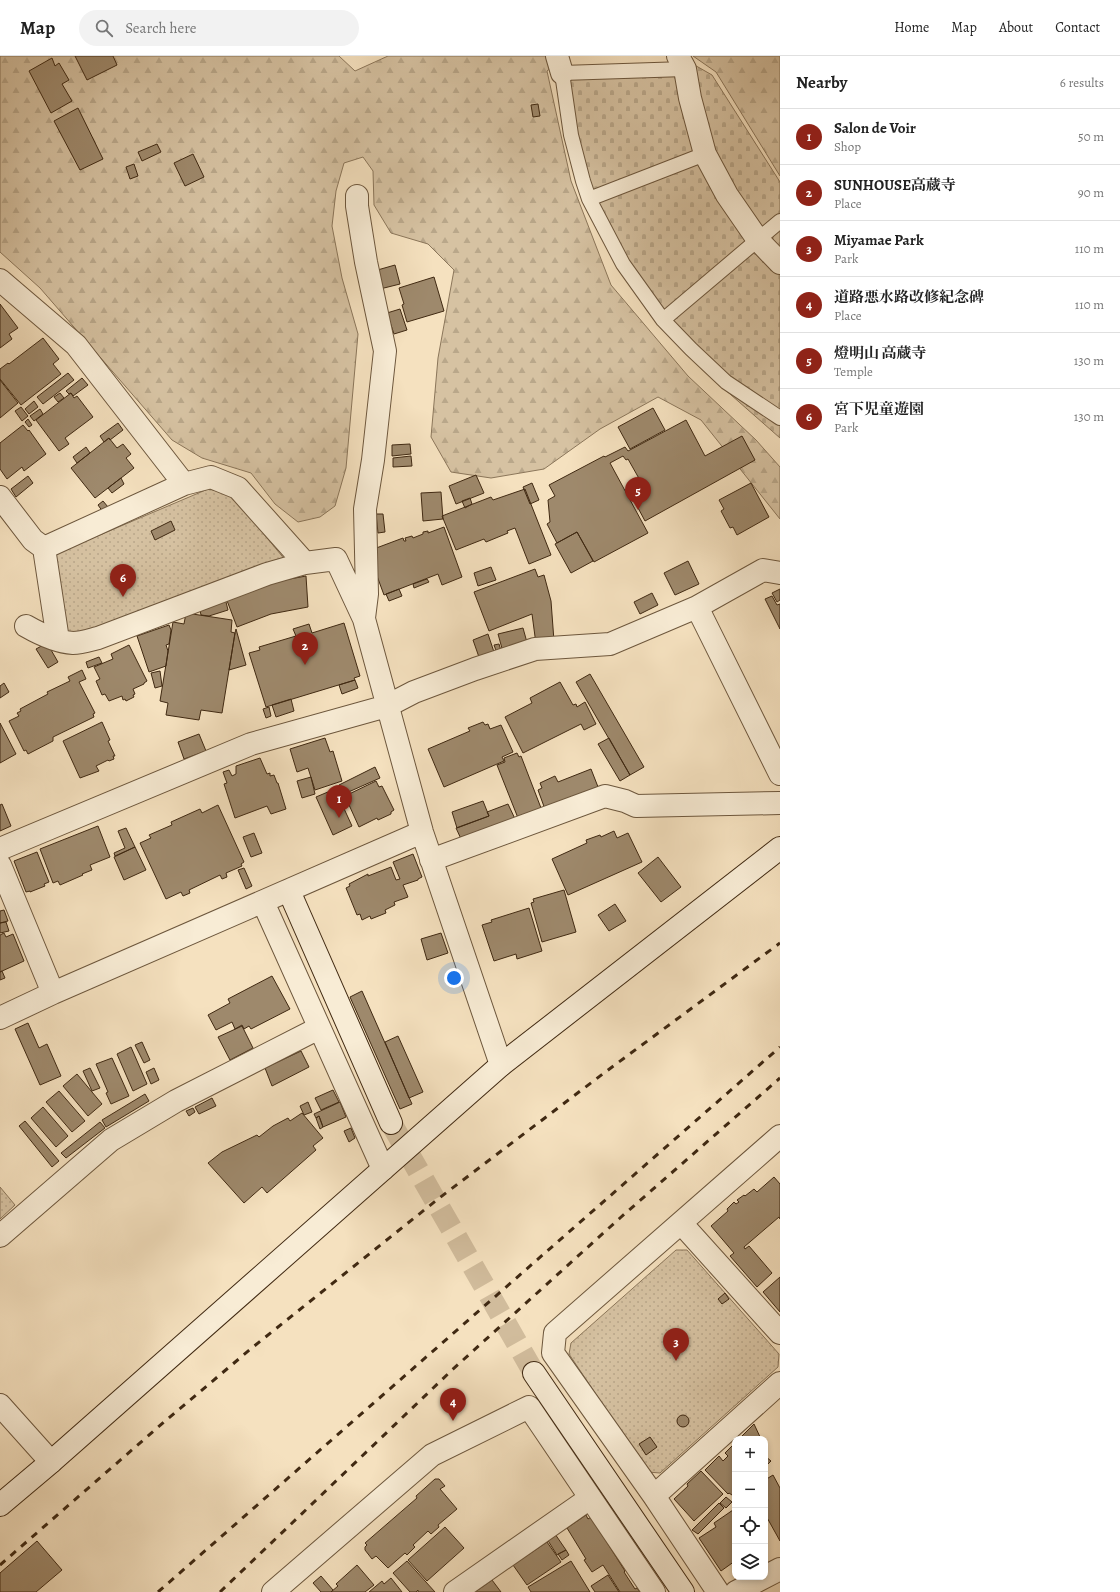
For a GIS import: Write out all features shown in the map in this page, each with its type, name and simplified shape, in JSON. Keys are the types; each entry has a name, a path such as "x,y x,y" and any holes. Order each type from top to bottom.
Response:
{"street":[{"path":"681,63 705,154 727,195 758,240 780,263"},
{"path":"357,196 357,206 366,262 386,351 373,460 365,509 367,594 364,619"},
{"path":"0,280 76,345 184,484"},
{"path":"44,548 184,484 211,477 238,488 305,563"},
{"path":"0,497 33,540 44,548 58,640"},
{"path":"26,626 38,633 58,640 74,643 98,638 266,574 305,563 336,559 364,619 422,832 501,1065"},
{"path":"0,849 251,744 387,706 414,692 474,669 535,650 610,644 696,607 763,570 780,573"},
{"path":"696,607 780,774"},
{"path":"431,860 605,796 625,801 636,806 780,803"},
{"path":"0,1018 53,993 422,832"},
{"path":"0,1505 51,1462 501,1065 780,848"},
{"path":"0,864 53,993"},
{"path":"289,891 391,1123"},
{"path":"263,902 383,1169"},
{"path":"0,1236 111,1140 176,1101 319,1028"},
{"path":"718,1592 654,1496 553,1353 554,1340 555,1333 780,1136"},
{"path":"681,1223 780,1333"},
{"path":"534,1373 683,1592"},
{"path":"654,1496 780,1383"},
{"path":"0,1405 51,1462"},
{"path":"274,1592 432,1455 529,1407 654,1592"},
{"path":"455,1592 590,1498"},
{"path":"736,1592 780,1569"}],"lane":[{"path":"681,63 560,65 571,135 589,198 623,264 663,320 726,382 778,414"},
{"path":"589,198 705,154"},
{"path":"663,320 780,221"}],"green space":[{"path":"0,56 339,56 355,71 388,56 565,56 547,71 571,181 611,285 688,376 756,440 780,467 780,519 701,420 658,397 600,429 544,469 491,478 451,472 431,437 438,358 454,270 428,244 391,233 374,205 373,171 363,157 344,163 336,191 332,226 342,278 358,334 346,468 335,506 320,517 298,522 275,504 251,473 202,458 172,440 40,288 0,252"},
{"path":"693,56 780,56 780,176 716,72"},
{"path":"691,63 712,75 780,182 780,438 722,387 657,323 619,270 589,210 555,68"},
{"path":"208,489 231,494 286,561 95,633 60,632 48,557"},
{"path":"0,1187 15,1205 0,1219"},
{"path":"676,1250 687,1250 779,1354 778,1367 660,1473 648,1472 569,1354 571,1343"}],"building":[{"path":"75,56 113,56 117,65 87,80"},
{"path":"52,58 55,66 59,63 69,80 62,84 72,101 51,113 29,71"},
{"path":"538,104 540,116 533,117 531,105"},
{"path":"78,108 103,159 80,170 54,121"},
{"path":"157,144 161,152 142,161 138,152"},
{"path":"193,154 204,177 185,186 174,163"},
{"path":"134,164 138,176 130,179 126,167"},
{"path":"395,265 400,284 380,289 374,271"},
{"path":"434,277 444,311 407,322 402,305 404,304 399,288"},
{"path":"0,304 18,328 9,334 12,339 0,348"},
{"path":"400,309 407,330 394,334 387,313"},
{"path":"43,338 59,359 53,364 61,374 21,405 0,379 0,369 8,363 9,364"},
{"path":"68,373 74,380 43,404 37,397"},
{"path":"82,378 88,385 73,396 71,393 69,394 66,391"},
{"path":"0,380 18,403 0,418"},
{"path":"60,393 64,398 58,402 54,397"},
{"path":"71,393 74,398 77,396 93,417 65,438 69,444 59,451 36,420"},
{"path":"34,401 38,407 29,414 25,409"},
{"path":"21,407 28,416 22,421 15,411"},
{"path":"653,408 665,430 630,449 618,427"},
{"path":"40,409 43,414 34,421 30,416"},
{"path":"28,419 32,425 29,427 25,422"},
{"path":"686,420 705,456 742,436 755,460 645,521 628,489 641,482 628,459 626,460 623,456 610,463 648,533 594,562 577,532 557,543 547,524 550,522 548,500 555,496 549,485 604,456 605,457 625,447 628,451"},
{"path":"118,423 123,430 110,440 109,438 104,442 100,436"},
{"path":"23,425 28,431 29,430 46,454 24,471 22,467 7,479 0,469 0,443"},
{"path":"109,438 117,448 123,444 131,454 126,458 134,468 95,498 71,468"},
{"path":"410,444 411,454 392,456 392,445"},
{"path":"86,447 90,453 77,463 73,457"},
{"path":"411,456 412,466 393,467 393,458"},
{"path":"476,475 484,493 456,504 449,486"},
{"path":"28,476 33,483 16,497 11,489"},
{"path":"121,478 124,484 112,493 108,488"},
{"path":"532,483 539,500 530,504 523,487"},
{"path":"751,483 769,517 737,535 733,527 730,528 721,511 724,509 719,500"},
{"path":"525,489 551,555 529,564 515,528 507,531 508,533 486,542 484,539 456,550 442,516 491,497 493,500"},
{"path":"441,492 443,519 423,521 421,493"},
{"path":"470,498 472,504 465,508 462,501"},
{"path":"103,501 108,507 103,512 98,505"},
{"path":"376,514 383,514 385,532 378,533"},
{"path":"171,521 175,530 155,540 151,531"},
{"path":"444,527 462,577 442,585 438,574 384,595 373,565 371,550 403,538 404,541 406,541 405,538 412,536 413,538 423,534 423,532 428,531 428,533"},
{"path":"577,532 593,561 571,573 555,544"},
{"path":"688,561 699,584 675,595 664,573"},
{"path":"491,567 496,580 478,586 474,573"},
{"path":"535,569 538,577 544,575 551,601 554,641 536,644 532,614 489,631 474,592"},
{"path":"306,576 308,607 271,614 237,627 226,598 268,583"},
{"path":"427,579 429,582 414,588 413,584"},
{"path":"399,589 402,596 389,601 386,594"},
{"path":"780,589 780,600 777,602 772,593"},
{"path":"652,593 658,605 640,614 634,602"},
{"path":"772,596 777,605 780,604 780,629 765,599"},
{"path":"225,598 228,610 209,616 201,615 199,606"},
{"path":"186,613 232,620 231,632 235,633 222,713 201,710 199,720 166,715 168,703 160,701 173,622 184,624"},
{"path":"344,623 360,676 354,678 355,680 266,707 249,653 260,650 259,647 296,636 293,629 309,624 312,633"},
{"path":"169,625 171,630 169,644 166,645 168,651 166,666 149,672 137,636"},
{"path":"523,628 528,646 503,652 498,634"},
{"path":"236,629 246,665 229,670 235,633"},
{"path":"488,634 495,655 480,660 473,640"},
{"path":"47,643 58,662 48,668 36,649"},
{"path":"499,644 502,654 498,656 494,645"},
{"path":"129,645 147,681 133,689 135,694 133,695 134,697 126,701 125,699 123,700 122,696 109,701 105,694 102,695 96,681 100,679 94,667 113,659 111,654"},
{"path":"99,657 102,663 88,668 86,662"},
{"path":"82,670 86,679 79,682 95,713 93,714 94,717 53,737 53,741 28,754 26,750 24,751 9,721 19,716 17,713 21,711 20,709 48,694 47,692 70,681 68,677"},
{"path":"160,671 162,686 155,688 151,673"},
{"path":"590,674 644,767 630,775 576,682"},
{"path":"355,680 358,688 342,694 339,685"},
{"path":"560,682 573,705 576,704 577,707 585,702 596,724 584,730 581,724 523,753 505,717 532,703 530,698"},
{"path":"4,683 9,692 0,698 0,686"},
{"path":"291,699 294,711 276,717 272,705"},
{"path":"269,707 271,716 266,718 263,709"},
{"path":"102,722 110,740 108,741 115,756 113,756 114,759 108,760 96,766 99,771 80,778 63,741"},
{"path":"483,722 485,725 488,724 490,729 501,725 513,752 502,757 504,761 444,787 428,749 470,731 468,728"},
{"path":"0,723 16,754 0,763"},
{"path":"199,734 206,751 184,759 178,742"},
{"path":"325,738 330,752 333,751 342,781 315,790 308,768 297,772 290,749"},
{"path":"609,738 630,775 620,781 598,744"},
{"path":"517,753 519,757 521,756 541,808 518,818 497,765 505,762 504,758"},
{"path":"260,758 267,774 270,773 270,776 274,775 286,809 271,814 267,806 235,818 224,784 227,783 223,772 229,770 232,776 236,774 236,766"},
{"path":"375,767 380,778 344,794 339,785"},
{"path":"591,769 600,792 546,812 538,790 542,788 540,783 555,776 558,782"},
{"path":"311,777 315,794 302,798 297,781"},
{"path":"376,781 379,787 382,786 394,810 391,814 378,820 377,818 359,827 345,796"},
{"path":"335,789 352,826 333,835 316,797"},
{"path":"483,801 489,816 457,828 452,812"},
{"path":"2,804 11,826 0,831 0,805"},
{"path":"508,804 516,821 462,841 456,828 489,816 487,812"},
{"path":"218,805 244,862 241,864 242,866 226,873 227,877 222,879 220,875 189,890 190,893 183,896 181,892 166,899 140,843 151,838 149,835 172,825 171,822 200,809 202,813"},
{"path":"98,826 110,857 90,865 92,870 82,874 83,875 60,885 58,881 53,883 40,849"},
{"path":"126,828 135,847 115,856 114,853 125,848 118,831"},
{"path":"614,831 617,838 628,833 642,862 568,895 552,859 587,843 586,840 600,835 601,837"},
{"path":"254,833 262,853 251,857 243,837"},
{"path":"135,847 146,870 124,880 114,857"},
{"path":"37,852 49,882 44,884 45,886 30,892 26,892 14,861"},
{"path":"413,854 422,877 418,880 403,885 408,897 394,902 395,905 385,910 386,913 371,919 370,916 362,920 360,914 357,915 346,888 350,886 349,884 368,874 368,876 391,867 396,880 400,879 393,862"},
{"path":"658,857 681,887 661,902 638,873"},
{"path":"244,868 252,886 246,889 238,870"},
{"path":"564,890 576,932 542,942 531,903 534,902 533,899"},
{"path":"615,904 626,921 609,931 598,915"},
{"path":"529,908 542,951 517,959 516,954 494,961 482,925 492,922 491,920"},
{"path":"4,910 8,921 0,923 0,911"},
{"path":"6,922 9,931 0,933 0,923"},
{"path":"4,933 6,937 13,934 24,961 0,972 0,935"},
{"path":"441,933 448,953 427,960 421,939"},
{"path":"2,971 5,978 0,980 0,972"},
{"path":"272,976 290,1009 251,1029 249,1026 244,1029 242,1025 235,1029 232,1022 216,1030 208,1015 230,1003 228,999"},
{"path":"362,991 412,1104 400,1109 350,997"},
{"path":"28,1023 39,1048 47,1044 61,1076 40,1085 15,1029"},
{"path":"242,1026 253,1048 230,1060 218,1037"},
{"path":"398,1036 423,1092 409,1098 385,1042"},
{"path":"142,1042 150,1060 144,1063 135,1045"},
{"path":"131,1047 147,1084 133,1091 117,1054"},
{"path":"301,1051 309,1067 272,1086 265,1068"},
{"path":"112,1058 129,1096 111,1104 106,1093 108,1092 96,1064"},
{"path":"90,1068 100,1088 92,1091 83,1071"},
{"path":"154,1068 159,1080 151,1084 146,1072"},
{"path":"77,1074 102,1104 88,1116 63,1086"},
{"path":"333,1090 339,1102 321,1110 315,1098"},
{"path":"59,1091 85,1121 72,1132 46,1102"},
{"path":"145,1094 149,1101 106,1127 102,1120"},
{"path":"212,1098 216,1106 199,1114 195,1107"},
{"path":"308,1102 312,1112 304,1115 300,1106"},
{"path":"340,1102 346,1117 323,1127 319,1116 316,1118 314,1114"},
{"path":"43,1107 68,1136 56,1147 31,1118"},
{"path":"193,1108 195,1112 189,1116 186,1111"},
{"path":"302,1113 323,1138 313,1146 316,1150 267,1193 262,1187 244,1203 208,1163 222,1152 257,1135 259,1137 273,1126 288,1118 290,1121"},
{"path":"319,1116 323,1127 320,1129 316,1118"},
{"path":"25,1121 59,1161 52,1167 19,1126"},
{"path":"100,1122 105,1128 66,1158 61,1153"},
{"path":"351,1128 355,1138 349,1142 344,1131"},
{"path":"774,1177 780,1184 780,1219 779,1217 744,1247 745,1249 749,1246 772,1273 757,1287 730,1256 734,1253 711,1226 728,1211 727,1209 734,1202 736,1204 739,1202 737,1200 754,1189 757,1192"},
{"path":"780,1277 780,1312 763,1292"},
{"path":"725,1293 729,1299 722,1304 718,1299"},
{"path":"681,1415 685,1415 689,1421 685,1427 681,1427 677,1423 677,1419"},
{"path":"754,1424 760,1436 742,1436"},
{"path":"650,1437 657,1447 646,1455 639,1444"},
{"path":"732,1446 732,1495 729,1493 728,1494 705,1470 719,1456 723,1461 728,1456 725,1453"},
{"path":"701,1471 723,1494 694,1521 674,1499"},
{"path":"773,1475 780,1488 780,1541 768,1519 768,1478"},
{"path":"435,1479 439,1479 445,1486 440,1489 457,1509 438,1525 439,1527 431,1534 428,1531 413,1545 415,1547 407,1555 405,1553 388,1568 376,1556 372,1559 365,1550 367,1545 365,1543 417,1498 416,1496"},
{"path":"726,1497 732,1502 726,1508 720,1503"},
{"path":"719,1503 724,1508 698,1534 692,1530"},
{"path":"732,1511 732,1563 721,1571 699,1538 716,1527 714,1523"},
{"path":"586,1515 588,1519 591,1517 635,1589 637,1588 640,1592 620,1592 603,1565 592,1572 584,1560 586,1559 567,1528"},
{"path":"445,1527 464,1548 427,1581 408,1560"},
{"path":"555,1534 566,1550 557,1555 547,1539"},
{"path":"37,1541 62,1570 36,1592 0,1592 0,1573"},
{"path":"547,1542 561,1562 527,1585 513,1565"},
{"path":"566,1550 569,1555 562,1560 558,1554"},
{"path":"407,1561 435,1592 418,1592 418,1590 416,1592 410,1592 393,1573"},
{"path":"571,1561 590,1592 531,1592 528,1587"},
{"path":"357,1565 374,1585 365,1592 331,1592 338,1586 336,1584"},
{"path":"608,1575 619,1592 595,1592 591,1586"},
{"path":"321,1576 333,1590 331,1592 321,1592 313,1583"},
{"path":"391,1578 402,1592 369,1592 382,1581 384,1584"},
{"path":"492,1580 501,1592 475,1592"}],"tunnel":[{"path":"391,1123 534,1373"}],"railway":[{"path":"0,1565 164,1422 253,1347 438,1199 604,1073 780,943"},
{"path":"158,1592 780,1047"},
{"path":"220,1592 452,1370 620,1218 780,1078"}],"place":[{"name":"燈明山 高蔵寺","path":"638,510"},
{"name":"宮下児童遊園","path":"123,597"},
{"name":"SUNHOUSE高蔵寺","path":"305,665"},
{"name":"Salon de Voir","path":"339,818"},
{"name":"Miyamae Park","path":"676,1361"},
{"name":"道路悪水路改修紀念碑","path":"453,1421"}]}
